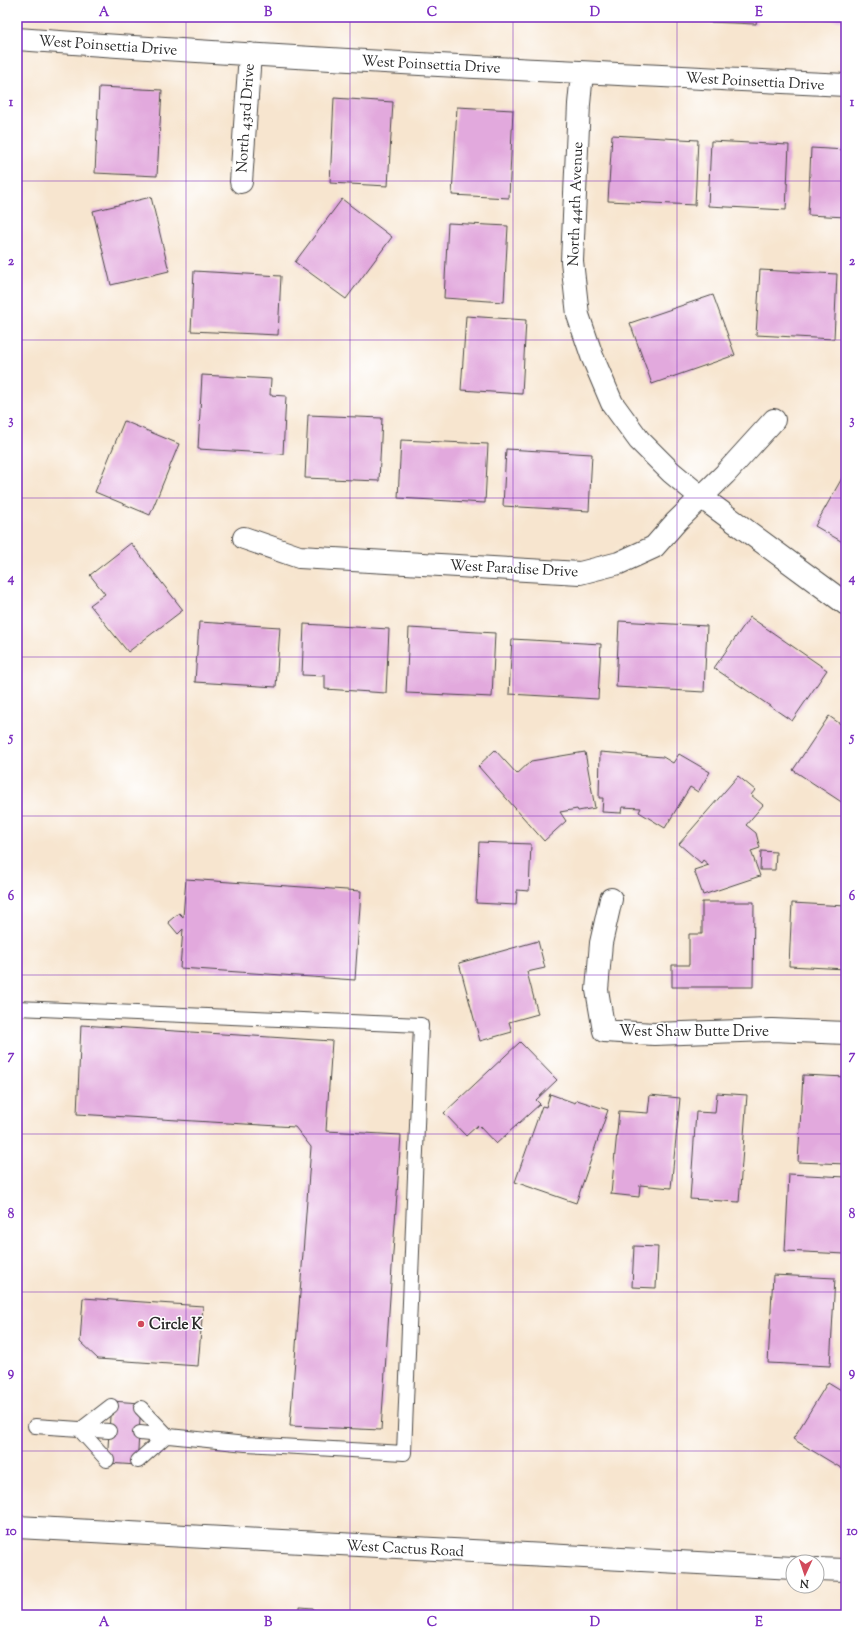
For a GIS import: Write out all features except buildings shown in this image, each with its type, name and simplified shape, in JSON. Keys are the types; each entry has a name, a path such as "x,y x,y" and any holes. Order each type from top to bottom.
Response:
{"street":[{"name":"West Poinsettia Drive","path":"17,39 582,73 846,85"},
{"name":"North 43rd Drive","path":"241,182 250,54"},
{"name":"North 44th Avenue","path":"582,73 579,104 572,261 578,315 592,356 612,403 639,440 671,472 701,497"},
{"path":"774,420 701,497 846,604"},
{"name":"West Paradise Drive","path":"244,538 299,556 580,573 619,563 654,547 701,497"},
{"name":"West Shaw Butte Drive","path":"611,899 601,943 597,990 604,1031 654,1034 772,1030 846,1033"},
{"name":"West Cactus Road","path":"17,1527 785,1568"},
{"path":"825,1569 846,1570"}],"lane":[{"path":"17,1008 421,1025 404,1453 246,1444 140,1433"},
{"path":"80,1430 111,1406"},
{"path":"141,1408 167,1435"},
{"path":"35,1426 109,1431"},
{"path":"80,1430 107,1460"},
{"path":"138,1461 167,1435"}],"place":[{"name":"Circle K","path":"141,1324"}]}
